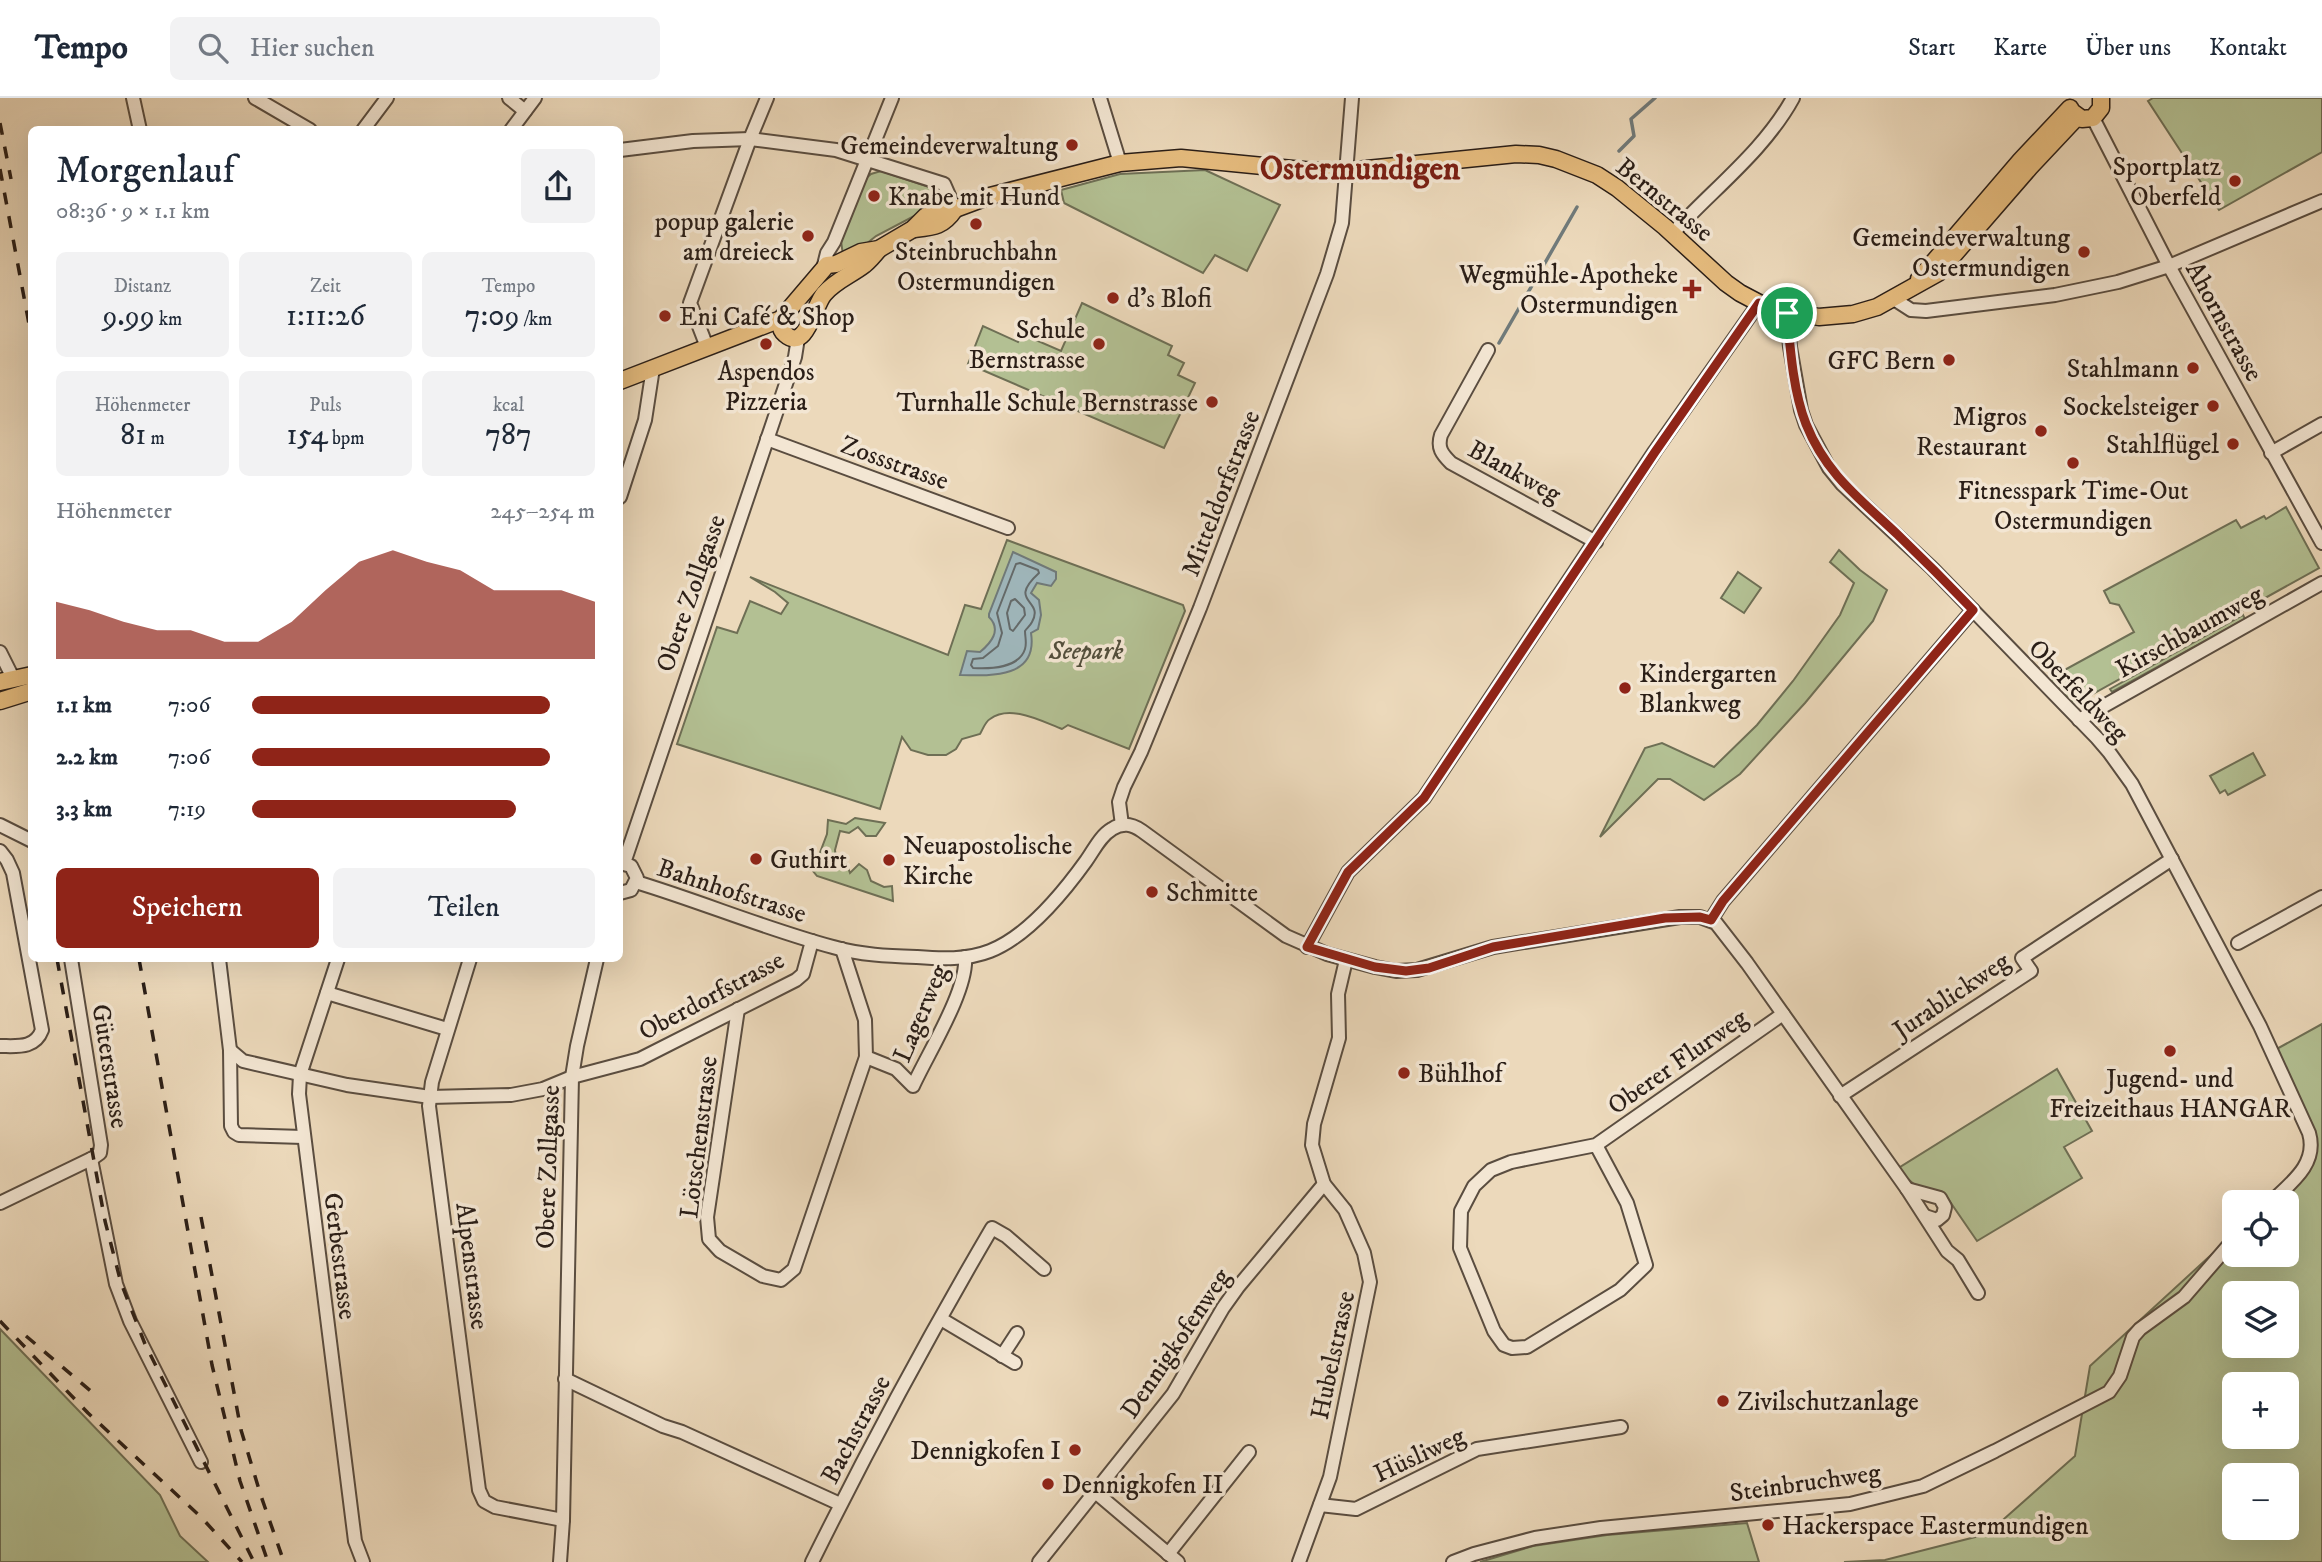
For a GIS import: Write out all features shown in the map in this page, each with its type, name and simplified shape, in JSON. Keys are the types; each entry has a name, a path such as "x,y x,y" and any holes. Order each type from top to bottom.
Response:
{"main road":[{"path":"2078,110 2099,112 2102,98"},
{"name":"Bernstrasse","path":"623,380 785,314 829,267 861,252 879,248 913,229 933,227 947,220 955,209 990,196 1120,163 1181,159 1347,171 1516,154 1539,155 1573,165 1604,180 1673,233 1726,283 1759,303 1787,313 1819,317 1853,314 1877,307 1914,286 2021,160 2078,110"},
{"name":"Bernstrasse","path":"798,338 807,332 809,321 820,300 835,283 867,263 879,248"},
{"path":"829,267 839,272 835,283"},
{"path":"798,338 792,338 781,328 785,314 802,310 809,321"},
{"path":"8,692 28,679"}],"street":[{"path":"133,98 139,126"},
{"path":"255,98 303,126"},
{"path":"366,126 387,98"},
{"path":"509,98 525,111"},
{"path":"514,126 535,98"},
{"path":"707,347 690,303 767,98"},
{"path":"829,267 834,244 892,98"},
{"path":"1100,98 1120,163"},
{"name":"Mitteldorfstrasse","path":"1122,825 1119,802 1124,787 1200,608 1327,274 1342,223 1353,98"},
{"path":"1673,233 1743,163 1774,127 1794,98"},
{"name":"Ahornstrasse","path":"2078,110 2169,266 2322,543"},
{"path":"623,149 693,141 750,139 836,150 944,184 955,209"},
{"path":"1894,299 1911,310 1926,311 2057,295 2118,282 2169,266 2322,201"},
{"path":"1307,947 1348,872 1424,798 1655,452 1759,303"},
{"name":"Oberfeldweg","path":"1787,313 1801,410 1829,468 1842,484 1932,568 2106,748 2120,766 2276,1057 2309,1133 2311,1148 2307,1165 2283,1190"},
{"name":"Obere Zollgasse","path":"623,860 795,357 798,338"},
{"name":"Blankweg","path":"1488,350 1441,435 1438,443 1441,453 1451,463 1596,542"},
{"path":"623,488 645,420 653,368"},
{"path":"2271,453 2322,424"},
{"name":"Zossstrasse","path":"767,439 1007,528"},
{"name":"Kirschbaumweg","path":"2079,720 2322,583"},
{"path":"1122,825 1132,825 1142,831 1273,928 1307,947 1346,960 1396,971 1429,968 1493,947 1665,918 1700,917 1711,920 1723,901 1973,610"},
{"path":"0,652 8,692"},
{"path":"0,825 28,839"},
{"name":"Oberdorfstrasse","path":"235,1054 300,1075 430,1097 511,1095 543,1090 572,1077 652,1054 801,976 812,941 842,949 943,959 984,953 1002,946 1029,926 1081,868 1104,835 1122,825"},
{"path":"0,852 8,860 13,873 28,954"},
{"name":"Jurablickweg","path":"1840,1096 2031,971 2022,958 2172,859"},
{"path":"623,864 635,870 636,882 631,890 623,892"},
{"name":"Bahnhofstrasse","path":"636,882 812,941"},
{"path":"2238,943 2322,897"},
{"name":"Oberer Flurweg","path":"1711,920 1724,931 1978,1293"},
{"name":"Lagerweg","path":"842,949 865,1020 866,1057 896,1069 913,1086 947,1019 962,982 966,970 965,957"},
{"name":"Hubelstrasse","path":"1299,1562 1330,1477 1370,1282 1367,1260 1345,1210 1324,1184 1315,1157 1312,1134 1339,1038 1338,994 1346,960"},
{"path":"0,1046 28,1045 40,1037 42,1030 29,962"},
{"name":"Güterstrasse","path":"0,1203 100,1153 101,1145 71,962"},
{"path":"220,962 235,1054 231,1126 239,1135 303,1137"},
{"name":"Gerbestrasse","path":"337,962 300,1075 299,1094 355,1541 363,1562"},
{"name":"Alpenstrasse","path":"469,962 447,1029 429,1106 480,1495 484,1501 495,1507 563,1520"},
{"name":"Obere Zollgasse","path":"560,1562 572,1077 596,962"},
{"path":"327,993 447,1029"},
{"name":"Lötschenstrasse","path":"738,1009 707,1217 709,1239 720,1251 763,1276 781,1280 794,1269 866,1057"},
{"name":"Oberer Flurweg","path":"1596,1145 1627,1203 1646,1265 1620,1290 1527,1346 1512,1348 1504,1345 1494,1331 1460,1248 1461,1211 1474,1186 1490,1170 1511,1162 1596,1145 1783,1014"},
{"path":"91,1159 116,1284 130,1321 201,1462"},
{"name":"Dennigkofenweg","path":"1039,1562 1173,1394 1238,1287 1324,1184"},
{"path":"1907,1189 1940,1198 1945,1207 1943,1215 1937,1220 1924,1216"},
{"name":"Bachstrasse","path":"812,1562 940,1320 992,1228 1006,1236 1044,1269"},
{"name":"Steinbruchweg","path":"1453,1562 1535,1538 1601,1528 1850,1504 1923,1486 2109,1392 2120,1376 2133,1337 2184,1297 2222,1253"},
{"path":"940,1320 1015,1363"},
{"path":"1002,1356 1017,1333"},
{"path":"565,1379 841,1504"},
{"name":"Hüsliweg","path":"1320,1504 1356,1508 1476,1449 1621,1427"},
{"path":"1094,1491 1173,1558 1249,1452"}],"green space":[{"name":"Sportplatz Oberfeld","path":"2153,98 2322,98 2322,152 2219,210 2148,101"},
{"path":"1205,170 1280,205 1247,271 1215,255 1203,273 1064,203 1061,190 1120,174"},
{"path":"881,171 938,190 937,204 876,236 861,248 843,255 841,241 864,180"},
{"path":"1082,303 1172,346 1168,355 1184,363 1178,375 1195,383 1164,448 968,364 983,326 1018,342 1022,334 1061,351"},
{"path":"2286,507 2319,568 2073,705 2048,679 2134,632 2119,605 2110,603 2104,591 2236,520 2241,528 2264,516 2266,519"},
{"name":"Seepark","path":"1007,540 1183,605 1185,611 1129,749 1068,725 1062,729 1016,713 990,719 980,734 962,739 956,749 946,755 928,755 911,750 902,737 880,809 677,744 717,627 737,633 750,601 781,614 788,603 750,577 948,655 965,605 981,609"},
{"path":"1839,550 1887,590 1873,621 1805,703 1740,774 1704,800 1670,779 1658,779 1600,837 1645,748 1662,743 1714,767 1757,725 1793,681 1840,615 1854,583 1830,562"},
{"path":"1738,572 1761,588 1744,613 1721,598"},
{"path":"2243,615 2245,619 2112,692 2110,689"},
{"path":"2253,753 2265,775 2228,795 2225,790 2220,793 2210,776"},
{"path":"855,818 885,823 876,836 866,836 858,827 849,833 840,831 835,850 836,858 846,862 850,873 859,864 867,870 871,881 884,887 892,886 893,901 817,876 813,871 827,834 828,820 846,824"},
{"path":"2322,1024 2322,1562 1844,1562 1885,1560 1987,1534 2075,1456 2090,1366 2222,1245 2222,1267 2299,1267 2299,1190 2284,1190 2311,1148 2273,1051"},
{"path":"2057,1069 2092,1131 2064,1147 2082,1178 1977,1241 1944,1193 1917,1187 1897,1169"},
{"path":"0,1329 160,1495 180,1536 208,1562 0,1562"},
{"path":"1747,1523 1759,1562 1480,1562 1533,1546 1607,1535"}],"water":[{"path":"1013,552 1056,572 1056,579 1051,586 1037,583 1031,593 1039,600 1041,615 1038,629 1031,633 1031,648 1027,659 1020,666 998,674 960,675 967,651 980,652 994,636 995,627 989,614"}],"waterway":[{"path":"1619,151 1634,136 1631,119 1655,98"},
{"path":"1499,343 1577,207"}],"railway":[{"path":"0,123 11,179"},
{"path":"0,169 28,319"},
{"path":"58,962 105,1221 121,1283 145,1344 254,1562"},
{"path":"140,962 212,1365 240,1481 268,1562"},
{"path":"201,1217 241,1430 284,1562"},
{"path":"0,1321 88,1413 201,1517 242,1562"},
{"path":"26,1336 93,1393"}],"place":[{"name":"Gemeindeverwaltung","path":"1072,145"},
{"name":"Sportplatz Oberfeld","path":"2235,181"},
{"name":"Knabe mit Hund","path":"874,196"},
{"name":"Steinbruchbahn Ostermundigen","path":"976,224"},
{"name":"popup galerie am dreieck","path":"808,236"},
{"name":"Gemeindeverwaltung Ostermundigen","path":"2084,252"},
{"name":"Wegmühle-Apotheke Ostermundigen","path":"1692,289"},
{"name":"d's Blofi","path":"1113,298"},
{"name":"Eni Café & Shop","path":"665,316"},
{"name":"Aspendos Pizzeria","path":"766,344"},
{"name":"Schule Bernstrasse","path":"1099,344"},
{"name":"GFC Bern","path":"1949,360"},
{"name":"Stahlmann","path":"2193,368"},
{"name":"Turnhalle Schule Bernstrasse","path":"1212,402"},
{"name":"Sockelsteiger","path":"2213,406"},
{"name":"Migros Restaurant","path":"2041,431"},
{"name":"Stahlflügel","path":"2233,444"},
{"name":"Fitnesspark Time-Out Ostermundigen","path":"2073,463"},
{"name":"Kindergarten Blankweg","path":"1625,688"},
{"name":"Guthirt","path":"756,859"},
{"name":"Neuapostolische Kirche","path":"889,860"},
{"name":"Schmitte","path":"1152,892"},
{"name":"Jugend- und Freizeithaus HANGAR","path":"2170,1051"},
{"name":"Bühlhof","path":"1404,1073"},
{"name":"Zivilschutzanlage","path":"1723,1401"},
{"name":"Dennigkofen I","path":"1075,1450"},
{"name":"Dennigkofen II","path":"1048,1484"},
{"name":"Hackerspace Eastermundigen","path":"1768,1525"}],"district":[{"name":"Ostermundigen","path":"1360,167"}],"route":[{"path":"1759,303 1787,313 1801,410 1829,468 1842,484 1973,610 1723,901 1711,920 1680,917 1621,925 1476,950 1429,968 1406,971 1346,960 1307,947 1348,872 1424,798 1655,452 1759,303"}]}
